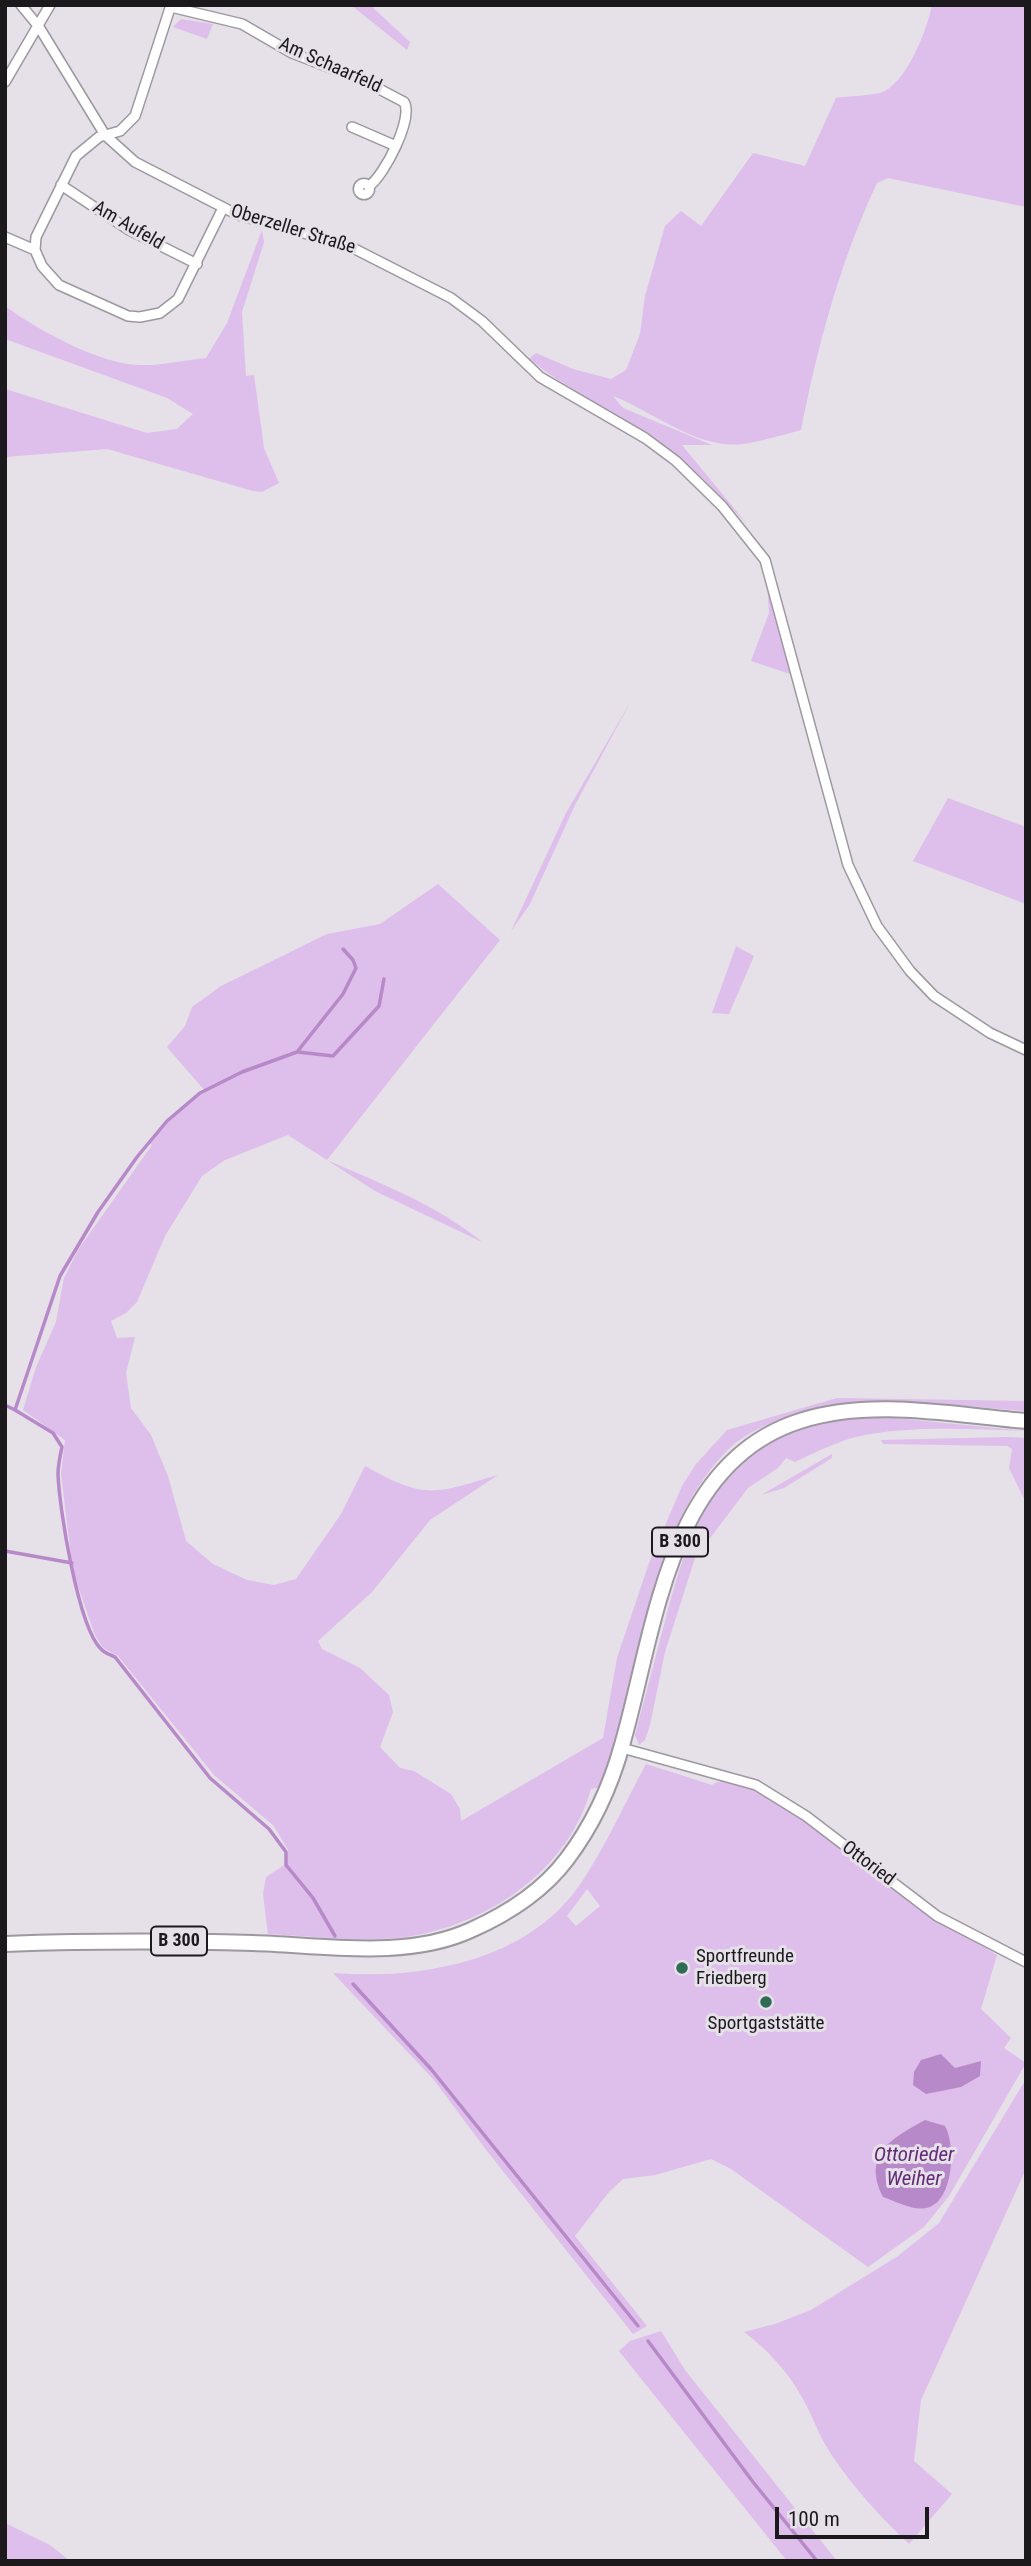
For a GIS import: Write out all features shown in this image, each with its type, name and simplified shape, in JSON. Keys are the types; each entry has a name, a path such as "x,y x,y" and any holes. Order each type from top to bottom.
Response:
{"main road":[{"name":"B 300","path":"5,1944 113,1940 352,1949 410,1945 467,1932 511,1910 565,1861 593,1816 622,1748 674,1556 691,1515 712,1482 733,1460 762,1438 798,1421 837,1412 884,1410 1026,1421"}],"street":[{"name":"Oberzeller Straße","path":"21,5 39,27 106,135 135,162 223,208 250,219 325,238 371,255 452,298 482,321 540,377 645,438 676,461 747,534 765,560 848,866 877,926 903,962 934,996 990,1033 1026,1050"},
{"path":"5,82 50,5"},
{"path":"171,6 135,116 120,131 106,135 76,156 36,237 35,250 49,277 59,285 128,316 140,317 160,313 170,307 184,291 223,208"},
{"name":"Am Schaarfeld","path":"171,6 242,24 292,53 393,95 407,107 396,146 378,179 369,186"},
{"path":"352,127 396,146"},
{"name":"Am Aufeld","path":"61,186 129,230 197,264"},
{"path":"5,237 35,250"},
{"name":"Ottoried","path":"622,1748 710,1770 756,1785 776,1796 937,1916 1026,1962"}],"shaded area":[{"path":"351,5 370,5 410,42 407,50"},
{"path":"932,5 1026,5 1026,207 888,178 877,183 841,273 815,366 801,430 743,444 709,441 676,428 613,396 623,408 712,445 682,445 747,524 705,480 671,452 529,359 536,353 573,369 611,379 626,370 640,334 645,296 665,226 681,211 701,226 753,153 805,166 836,98 880,93 889,88 907,68 920,42"},
{"path":"181,19 213,24 207,39 173,27"},
{"path":"262,230 264,242 242,312 246,376 254,375 264,448 279,483 262,492 253,491 107,449 5,457 5,389 147,433 177,429 193,414 167,398 5,339 5,306 51,335 107,359 148,365 206,358 227,323"},
{"path":"767,583 793,675 751,661 769,613"},
{"path":"631,701 575,805 530,904 511,931 566,813"},
{"path":"948,798 1026,827 1026,904 913,861"},
{"path":"438,884 500,940 327,1160 427,1206 482,1242 375,1191 288,1135 225,1160 202,1176 165,1236 137,1302 126,1313 111,1321 117,1338 135,1337 126,1373 131,1408 151,1435 168,1476 186,1541 213,1564 247,1580 274,1585 296,1579 341,1514 365,1466 402,1484 430,1490 458,1486 498,1475 430,1520 372,1592 318,1641 322,1649 360,1668 389,1695 393,1712 380,1747 400,1768 414,1771 451,1794 460,1809 461,1821 603,1738 617,1658 649,1563 682,1486 696,1464 727,1430 837,1398 1026,1401 1026,1411 909,1402 839,1404 782,1419 741,1439 710,1470 678,1523 648,1613 601,1787 591,1789 580,1818 564,1845 544,1869 494,1907 436,1931 406,1937 372,1939 268,1934 263,1894 266,1877 286,1864 288,1850 274,1826 214,1775 118,1656 103,1648 95,1635 73,1572 61,1474 65,1440 23,1410 36,1367 56,1322 64,1278 78,1250 152,1145 149,1142 167,1121 205,1091 167,1047 185,1026 192,1007 221,986 327,934 380,924"},
{"path":"736,946 754,956 729,1014 712,1013"},
{"path":"884,1417 1026,1431 928,1429 888,1431 860,1436 831,1445 795,1462 786,1458 778,1468 748,1488 695,1558 665,1652 650,1725 645,1740 639,1745 635,1735 673,1590 694,1532 723,1482 744,1460 769,1442 799,1428 830,1421"},
{"path":"1026,1438 1026,1503 1009,1468 1012,1449 1007,1446 883,1444 881,1440"},
{"path":"832,1454 832,1458 784,1488 761,1495"},
{"path":"646,1764 712,1785 729,1781 751,1787 807,1821 912,1902 997,1955 981,2009 1011,2038 1004,2048 1026,2063 949,2196 924,2227 868,2267 731,2169 711,2159 655,2175 623,2179 609,2192 575,2236 647,2326 633,2334 434,2080 333,1973 403,1973 439,1968 474,1959 506,1946 536,1928 563,1906 585,1877","holes":["587,1889 600,1906 576,1926 567,1916"]},
{"path":"1026,2079 1026,2169 921,2400 914,2461 952,2494 909,2544 867,2501 839,2466 785,2372 744,2332 811,2310 898,2256 939,2223"},
{"path":"661,2331 685,2370 837,2561 787,2561 619,2351 630,2341"},
{"path":"5,2523 50,2545 70,2561 5,2561"}],"water":[{"name":"Ottorieder Weiher","path":"941,2054 955,2068 981,2061 980,2076 961,2087 926,2094 913,2085 914,2072 921,2060"},
{"name":"Ottorieder Weiher","path":"925,2120 945,2126 951,2146 951,2159 947,2185 942,2196 935,2204 921,2209 883,2197 877,2182 876,2169 878,2159 891,2141"}],"waterway":[{"path":"335,1936 313,1898 286,1865 286,1852 269,1829 210,1778 115,1657 102,1650 93,1637 78,1593 66,1538 58,1474 62,1447 53,1433 15,1410 60,1276 98,1212 137,1157 167,1121 200,1093 242,1072 297,1052 343,994 356,968 343,949"},
{"path":"298,1052 333,1056 379,1006 384,979"},
{"path":"5,1405 15,1410"},
{"path":"5,1551 72,1563"},
{"path":"353,1984 431,2069 638,2326"},
{"path":"648,2341 753,2482 817,2561"}],"place":[{"name":"Sportfreunde Friedberg","path":"682,1968"},
{"name":"Sportgaststätte","path":"766,2002"}]}
